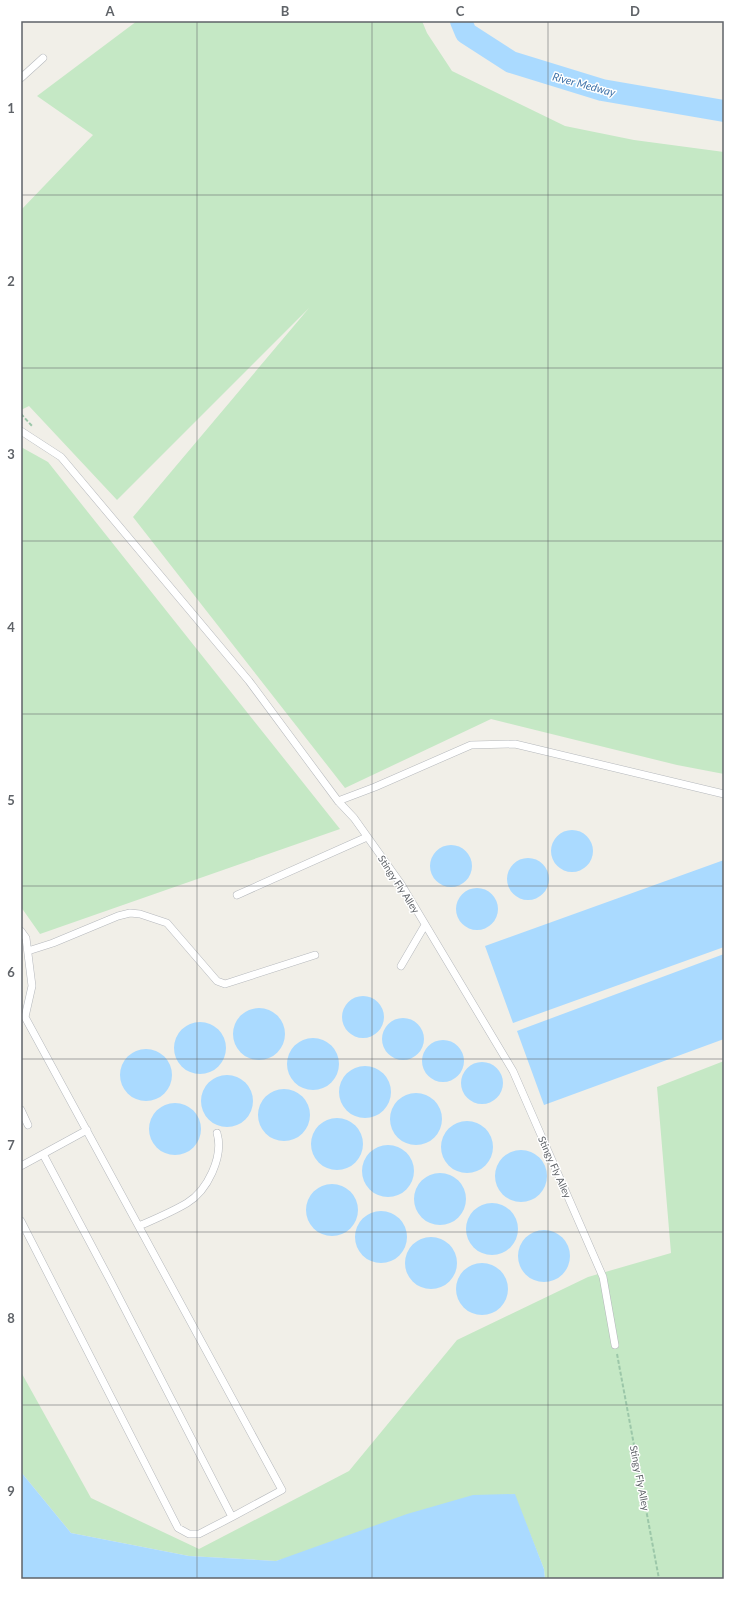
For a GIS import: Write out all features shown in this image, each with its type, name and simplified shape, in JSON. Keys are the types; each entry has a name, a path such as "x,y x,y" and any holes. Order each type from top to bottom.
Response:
{"lane":[{"path":"21,78 42,58"},
{"name":"Stingy Fly Alley","path":"21,431 61,457 249,681 338,801 354,818 401,884 513,1071 603,1277 615,1345"},
{"path":"338,801 376,787 471,745 515,744 724,794"},
{"path":"237,895 367,837"},
{"path":"28,951 53,943 118,916 130,913 140,914 167,923 217,981 226,984 314,955"},
{"path":"401,966 425,925"},
{"path":"21,931 26,938 32,986 23,1018 87,1130 282,1490 199,1534 189,1534 178,1528 21,1221"},
{"path":"21,1110 28,1125"},
{"path":"21,1166 87,1130"},
{"path":"139,1226 187,1203 196,1196 206,1184 215,1164 218,1147 217,1133"},
{"path":"43,1154 111,1282 232,1517"}],"path":[{"name":"Stingy Fly Alley","path":"615,1345 659,1579"}],"green space":[{"path":"137,21 422,21 427,33 452,71 565,126 634,140 724,152 724,774 677,765 491,719 345,788 133,517 309,308 117,500 29,406 21,410 21,210 93,135 37,96"},
{"path":"21,447 48,462 340,829 40,934 21,907"},
{"path":"724,1061 724,1579 545,1579 544,1569 514,1494 276,1561 189,1556 71,1533 21,1472 21,1372 91,1498 199,1549 349,1471 457,1340 588,1277 671,1253 657,1087"}],"water":[{"path":"572,830 587,836 593,851 587,866 572,872 557,866 551,851 557,836"},
{"path":"451,845 466,851 472,866 466,881 451,887 436,881 430,866 436,851"},
{"path":"528,858 543,864 549,879 543,894 528,900 513,894 507,879 513,864"},
{"path":"724,860 724,947 513,1023 485,946"},
{"path":"477,888 492,894 498,909 492,924 477,930 462,924 456,909 462,894"},
{"path":"724,954 724,1039 544,1105 517,1031"},
{"path":"363,996 378,1002 384,1017 378,1032 363,1038 348,1032 342,1017 348,1002"},
{"path":"259,1008 269,1010 277,1016 283,1024 285,1034 283,1044 277,1052 269,1058 259,1060 249,1058 241,1052 235,1044 233,1034 235,1024 241,1016 249,1010"},
{"path":"403,1018 418,1024 424,1039 418,1054 403,1060 388,1054 382,1039 388,1024"},
{"path":"200,1022 210,1024 218,1030 224,1038 226,1048 224,1058 218,1066 210,1072 200,1074 190,1072 182,1066 176,1058 174,1048 176,1038 182,1030 190,1024"},
{"path":"313,1038 323,1040 331,1046 337,1054 339,1064 337,1074 331,1082 323,1088 313,1090 303,1088 295,1082 289,1074 287,1064 289,1054 295,1046 303,1040"},
{"path":"443,1040 458,1046 464,1061 458,1076 443,1082 428,1076 422,1061 428,1046"},
{"path":"146,1049 156,1051 164,1057 170,1065 172,1075 170,1085 164,1093 156,1099 146,1101 136,1099 128,1093 122,1085 120,1075 122,1065 128,1057 136,1051"},
{"path":"482,1062 497,1068 503,1083 497,1098 482,1104 467,1098 461,1083 467,1068"},
{"path":"365,1066 375,1068 383,1074 389,1082 391,1092 389,1102 383,1110 375,1116 365,1118 355,1116 347,1110 341,1102 339,1092 341,1082 347,1074 355,1068"},
{"path":"227,1075 237,1077 245,1083 251,1091 253,1101 251,1111 245,1119 237,1125 227,1127 217,1125 209,1119 203,1111 201,1101 203,1091 209,1083 217,1077"},
{"path":"284,1089 294,1091 302,1097 308,1105 310,1115 308,1125 302,1133 294,1139 284,1141 274,1139 266,1133 260,1125 258,1115 260,1105 266,1097 274,1091"},
{"path":"416,1093 426,1095 434,1101 440,1109 442,1119 440,1129 434,1137 426,1143 416,1145 406,1143 398,1137 392,1129 390,1119 392,1109 398,1101 406,1095"},
{"path":"175,1103 185,1105 193,1111 199,1119 201,1129 199,1139 193,1147 185,1153 175,1155 165,1153 157,1147 151,1139 149,1129 151,1119 157,1111 165,1105"},
{"path":"337,1118 347,1120 355,1126 361,1134 363,1144 361,1154 355,1162 347,1168 337,1170 327,1168 319,1162 313,1154 311,1144 313,1134 319,1126 327,1120"},
{"path":"467,1121 477,1123 485,1129 491,1137 493,1147 491,1157 485,1165 477,1171 467,1173 457,1171 449,1165 443,1157 441,1147 443,1137 449,1129 457,1123"},
{"path":"388,1145 398,1147 406,1153 412,1161 414,1171 412,1181 406,1189 398,1195 388,1197 378,1195 370,1189 364,1181 362,1171 364,1161 370,1153 378,1147"},
{"path":"521,1150 531,1152 539,1158 545,1166 547,1176 545,1186 539,1194 531,1200 521,1202 511,1200 503,1194 497,1186 495,1176 497,1166 503,1158 511,1152"},
{"path":"440,1173 450,1175 458,1181 464,1189 466,1199 464,1209 458,1217 450,1223 440,1225 430,1223 422,1217 416,1209 414,1199 416,1189 422,1181 430,1175"},
{"path":"332,1184 342,1186 350,1192 356,1200 358,1210 356,1220 350,1228 342,1234 332,1236 322,1234 314,1228 308,1220 306,1210 308,1200 314,1192 322,1186"},
{"path":"492,1203 502,1205 510,1211 516,1219 518,1229 516,1239 510,1247 502,1253 492,1255 482,1253 474,1247 468,1239 466,1229 468,1219 474,1211 482,1205"},
{"path":"381,1211 391,1213 399,1219 405,1227 407,1237 405,1247 399,1255 391,1261 381,1263 371,1261 363,1255 357,1247 355,1237 357,1227 363,1219 371,1213"},
{"path":"544,1230 554,1232 562,1238 568,1246 570,1256 568,1266 562,1274 554,1280 544,1282 534,1280 526,1274 520,1266 518,1256 520,1246 526,1238 534,1232"},
{"path":"431,1237 441,1239 449,1245 455,1253 457,1263 455,1273 449,1281 441,1287 431,1289 421,1287 413,1281 407,1273 405,1263 407,1253 413,1245 421,1239"},
{"path":"482,1263 492,1265 500,1271 506,1279 508,1289 506,1299 500,1307 492,1313 482,1315 472,1313 464,1307 458,1299 456,1289 458,1279 464,1271 472,1265"},
{"path":"21,1472 71,1533 189,1556 276,1561 407,1514 473,1495 515,1494 544,1569 545,1579 21,1579"}],"waterway":[{"name":"River Medway","path":"461,21 466,33 511,62 602,90 724,111"}]}
